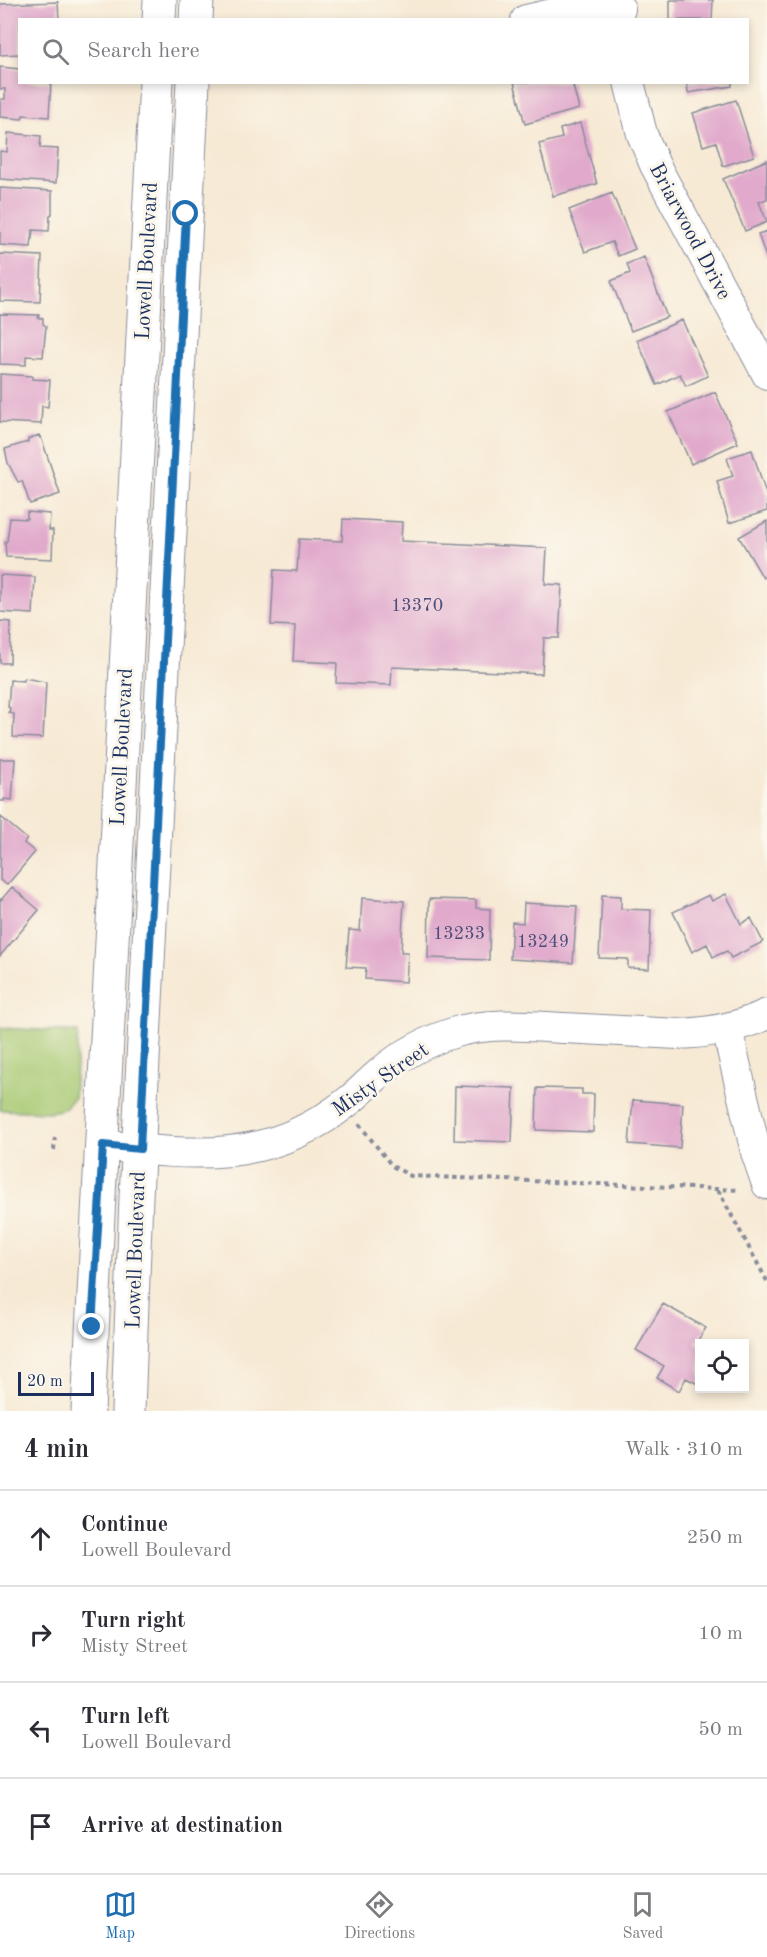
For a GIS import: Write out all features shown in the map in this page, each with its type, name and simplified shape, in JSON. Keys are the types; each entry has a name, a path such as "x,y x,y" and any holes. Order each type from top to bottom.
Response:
{"main road":[{"path":"159,18 160,0"},
{"path":"196,18 197,0"},
{"name":"Lowell Boulevard","path":"88,1411 156,84"},
{"name":"Lowell Boulevard","path":"128,1411 193,84"}],"street":[{"path":"534,18 569,9 620,9"},
{"name":"Briarwood Drive","path":"629,84 642,135 655,165 767,374"},
{"name":"Misty Street","path":"103,1145 196,1154 258,1148 287,1138 344,1105 381,1072 430,1042 475,1028 513,1025 703,1034 727,1029 767,1014"},
{"path":"727,1029 756,1152 757,1187"}],"path":[{"path":"355,1119 393,1166 411,1176 718,1190 757,1187"},
{"path":"54,1150 55,1138"},
{"path":"718,1190 767,1281"}],"green space":[{"path":"0,1028 78,1032 74,1098 64,1109 50,1112 0,1110"}],"building":[{"path":"670,0 713,0 712,18 670,18"},
{"path":"58,2 59,18 18,18 18,54 0,55 0,4"},
{"path":"0,67 18,69 18,84 51,84 49,117 23,115 22,119 0,117 1,99 5,99 5,89 0,89"},
{"path":"515,84 573,84 579,109 525,124"},
{"path":"687,84 732,84 732,86 688,93"},
{"path":"736,100 754,156 723,166 716,142 703,146 693,113"},
{"path":"580,123 597,184 553,196 539,144 562,138 560,129"},
{"path":"8,133 41,136 40,148 58,149 56,183 0,179 0,151 7,152"},
{"path":"767,160 767,199 759,202 767,222 745,231 723,179"},
{"path":"0,188 52,191 49,231 33,230 31,247 0,245"},
{"path":"612,193 635,249 618,256 612,242 585,252 569,210"},
{"path":"767,231 767,260 758,234"},
{"path":"0,254 42,256 40,302 0,301"},
{"path":"644,257 667,317 631,331 611,281 630,273 627,264"},
{"path":"0,314 39,315 38,318 43,318 43,324 46,326 43,357 26,356 26,365 0,364"},
{"path":"682,320 708,376 686,386 680,374 657,385 637,340"},
{"path":"0,374 32,376 32,379 50,380 48,407 42,406 41,424 0,422"},
{"path":"715,392 738,443 691,464 668,412"},
{"path":"39,435 60,494 30,504 22,481 18,482 8,463 5,449 28,442 28,439"},
{"path":"752,450 767,497 767,511 729,523 717,481 733,476 727,458"},
{"path":"27,512 50,514 49,530 53,530 52,559 6,557 5,542 10,518 27,519"},
{"path":"343,519 402,522 401,541 547,548 545,584 562,585 559,638 544,638 542,674 392,667 391,685 336,683 337,663 293,661 295,626 271,625 274,570 297,571 299,539 342,541"},
{"path":"767,521 767,576 763,578 739,537"},
{"path":"0,575 35,577 33,614 0,612"},
{"path":"0,621 11,622 10,663 0,663"},
{"path":"24,678 46,682 43,738 13,737 14,714 9,713 10,708 8,707 10,680 24,681"},
{"path":"0,759 15,759 12,800 0,801"},
{"path":"1,817 27,839 24,843 35,852 7,885 0,880"},
{"path":"12,887 39,910 0,956 0,899"},
{"path":"726,894 741,924 751,918 763,942 731,958 727,951 713,957 707,944 692,952 673,912 709,895 712,901"},
{"path":"602,895 621,896 621,909 651,910 649,969 628,968 628,959 599,958"},
{"path":"362,898 404,901 401,952 408,952 406,982 365,979 366,968 346,967 349,930 360,931"},
{"path":"429,899 476,900 476,908 490,909 489,960 428,958"},
{"path":"524,903 577,906 573,963 510,959 512,922 523,923"},
{"path":"455,1086 514,1088 512,1142 454,1140"},
{"path":"537,1088 582,1089 582,1094 594,1094 593,1132 536,1130"},
{"path":"633,1100 683,1104 680,1148 629,1144"},
{"path":"663,1304 706,1328 699,1339 695,1339 695,1382 686,1378 679,1391 657,1378 664,1366 636,1350"}],"route":[{"path":"92,1327 103,1145 140,1149 186,214"}]}
